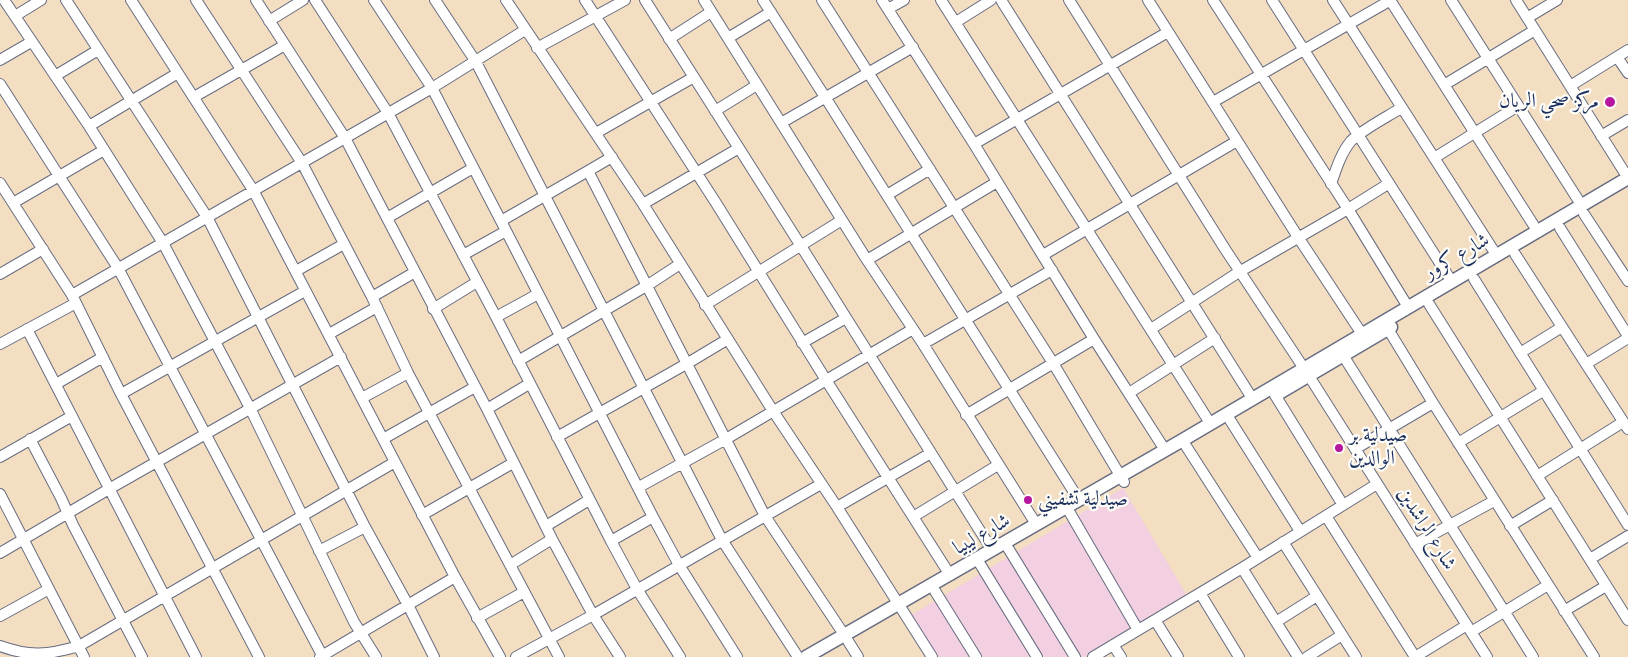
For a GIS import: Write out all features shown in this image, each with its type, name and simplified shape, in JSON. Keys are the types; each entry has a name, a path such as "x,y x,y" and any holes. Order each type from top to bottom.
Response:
{"main road":[{"name":"شارع كرور","path":"1307,372 1341,352 1388,329 1560,228 1628,178"},
{"name":"شارع كرور","path":"1341,352 1362,334 1538,232 1628,188"},
{"name":"شارع ليبيا","path":"820,657 846,638 1036,524 1153,461 1186,446 1275,395 1307,372"},
{"name":"شارع ليبيا","path":"1153,461 1165,450 1252,398 1307,372"},
{"name":"شارع ليبيا","path":"900,607 935,591 1070,513 1122,478"},
{"name":"شارع ليبيا","path":"806,657 832,647"}],"street":[{"path":"4,0 89,126 162,243 250,408 319,551 361,633 376,657"},
{"path":"14,16 42,0"},
{"path":"66,0 207,217 365,527 434,657"},
{"path":"131,0 253,190 455,577 500,657"},
{"path":"196,0 302,163 372,297 408,373 559,657"},
{"path":"256,0 345,138 552,539 593,615 620,657"},
{"path":"269,21 302,0"},
{"path":"315,0 388,113 496,317 611,541 637,589 680,657"},
{"path":"374,0 432,88 653,517 679,565 737,657"},
{"path":"435,0 476,62 722,540 798,657"},
{"path":"506,0 643,204 705,305 932,657"},
{"path":"585,0 696,172 802,343 950,575"},
{"path":"537,48 625,0"},
{"path":"645,0 992,550"},
{"path":"704,0 1036,524"},
{"path":"763,0 1010,388 1079,500"},
{"path":"822,0 1053,363 1122,478"},
{"path":"882,0 1165,450"},
{"path":"888,9 904,0"},
{"path":"941,0 1210,423"},
{"path":"956,22 991,0"},
{"path":"1001,0 1252,398"},
{"name":"شارع الراشدين","path":"1069,0 1239,272 1307,372 1487,657"},
{"path":"1148,0 1298,237 1362,334"},
{"path":"1213,0 1348,209 1408,307"},
{"path":"1272,0 1452,282"},
{"path":"1332,0 1497,256"},
{"path":"1213,102 1390,0 1538,232"},
{"path":"1451,0 1628,281"},
{"path":"1516,0 1628,178"},
{"path":"1527,18 1557,0"},
{"path":"669,39 711,12"},
{"path":"728,38 770,12"},
{"path":"0,344 74,299 118,268 432,88 525,30"},
{"path":"1444,85 1535,30"},
{"path":"974,144 1168,32"},
{"path":"0,60 31,42"},
{"path":"194,97 284,45"},
{"path":"782,123 913,47"},
{"path":"55,76 98,50"},
{"path":"1570,86 1628,50"},
{"path":"1617,57 1628,73"},
{"path":"89,126 178,73"},
{"path":"596,133 694,77"},
{"path":"0,84 118,268 322,657 455,577"},
{"path":"715,111 757,86"},
{"path":"1434,158 1518,106"},
{"path":"1331,184 1337,166 1350,142 1401,108"},
{"path":"1601,136 1628,120"},
{"path":"1043,256 1237,141"},
{"path":"643,204 739,148"},
{"path":"13,203 104,150"},
{"path":"502,221 612,157"},
{"path":"387,218 473,168"},
{"path":"887,195 930,169"},
{"path":"588,171 765,516 858,657"},
{"path":"867,260 997,182"},
{"path":"0,183 74,299 121,394 259,657"},
{"path":"1151,329 1239,272 1388,184"},
{"path":"705,305 842,220"},
{"path":"1560,228 1628,337 1586,364"},
{"path":"463,256 506,231"},
{"path":"296,271 344,244"},
{"path":"0,274 42,249"},
{"path":"1515,254 1626,426 1580,449 1537,476"},
{"path":"518,362 680,264"},
{"path":"923,344 1052,270"},
{"path":"372,297 414,272"},
{"path":"1474,279 1628,525"},
{"path":"433,308 477,282"},
{"path":"121,394 305,291"},
{"path":"496,317 538,294"},
{"path":"1430,304 1628,620"},
{"path":"329,334 377,307"},
{"path":"802,343 846,318"},
{"path":"1520,353 1562,327"},
{"path":"27,329 196,657"},
{"path":"638,487 726,440 913,329"},
{"path":"1388,329 1433,404 1594,657"},
{"path":"1129,393 1215,338"},
{"path":"557,437 728,339"},
{"path":"966,415 1094,339"},
{"path":"1341,352 1533,657"},
{"path":"56,384 103,357"},
{"path":"0,553 205,433 341,357"},
{"path":"362,398 408,373"},
{"path":"486,409 529,384"},
{"path":"383,439 475,387"},
{"path":"1458,443 1543,391"},
{"path":"1275,395 1342,505"},
{"path":"1355,449 1433,404"},
{"path":"0,457 72,416"},
{"path":"1230,420 1300,531"},
{"path":"30,439 142,657"},
{"path":"1186,446 1258,558"},
{"path":"837,507 931,453"},
{"path":"0,646 16,653 34,656 51,654 79,646 347,492 395,462"},
{"path":"422,514 513,463"},
{"path":"913,517 998,465"},
{"path":"516,657 821,484"},
{"path":"1092,657 1242,568 1377,484"},
{"path":"0,494 84,657"},
{"path":"546,526 589,500"},
{"path":"1415,544 1494,500"},
{"path":"1510,526 1553,500"},
{"path":"1070,513 1138,630"},
{"path":"1326,516 1415,657 1505,612 1548,585"},
{"path":"611,541 653,517"},
{"path":"319,551 365,527"},
{"path":"1590,559 1628,536"},
{"path":"510,565 552,539"},
{"path":"1283,542 1356,657"},
{"path":"1008,548 1075,657"},
{"path":"980,564 1037,657"},
{"path":"1242,568 1298,657"},
{"path":"1564,611 1606,586"},
{"path":"0,616 49,590"},
{"path":"935,591 976,657"},
{"path":"477,618 524,592"},
{"path":"1200,593 1239,657"},
{"path":"1276,622 1317,596"},
{"path":"1155,620 1178,657"},
{"path":"1307,657 1342,635"},
{"path":"1113,645 1121,657"}],"shaded area":[{"path":"1123,488 1186,594 1084,657 926,657 903,620"}],"place":[{"name":"مركز صحي الريان","path":"1610,102"},
{"name":"صيدلية بر الوالدين","path":"1339,448"},
{"name":"صيدلية تشفيني","path":"1028,500"}]}
